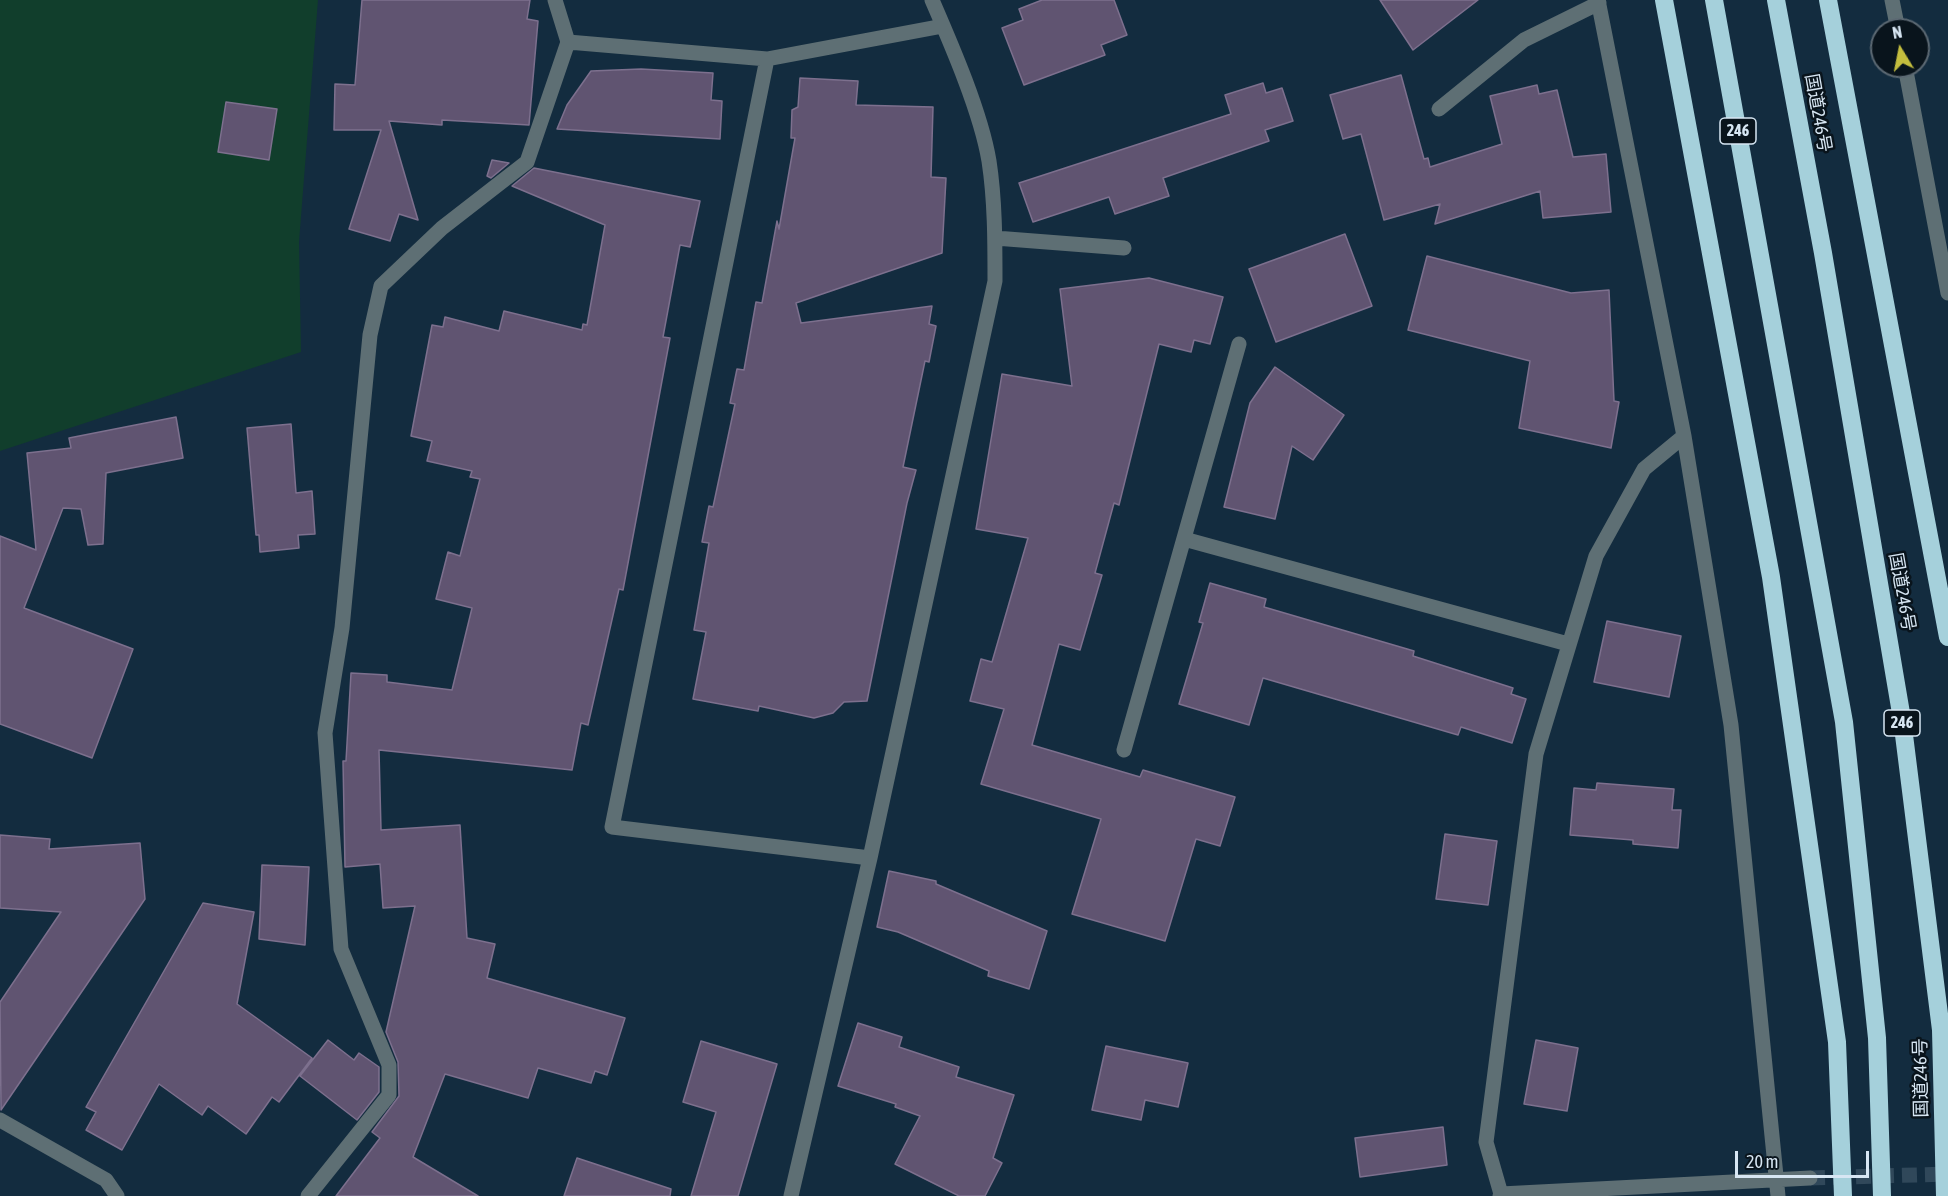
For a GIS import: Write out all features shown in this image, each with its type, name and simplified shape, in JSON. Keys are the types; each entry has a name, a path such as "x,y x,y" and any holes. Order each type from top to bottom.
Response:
{"highway":[{"path":"1664,0 1771,578 1837,1042 1843,1196"},
{"name":"246","path":"1714,0 1844,722 1877,1038 1882,1196"},
{"name":"国道246号","path":"1776,0 1823,254 1902,719 1941,1030 1945,1196"},
{"path":"1828,0 1948,637"}],"street":[{"path":"308,1196 389,1095 388,1065 341,950 325,733 342,628 370,335 381,286 442,228 527,162 568,42 555,0"},
{"path":"791,1196 870,858 995,281 995,238 989,160 969,95 932,0"},
{"path":"1892,0 1896,18"},
{"path":"1439,109 1524,40 1599,2 1684,436 1731,725 1778,1196"},
{"path":"568,42 767,58 943,26"},
{"path":"767,58 612,827 870,858"},
{"path":"1907,78 1948,293"},
{"path":"995,238 1124,248"},
{"path":"1124,750 1239,344"},
{"path":"1684,436 1644,469 1596,556 1536,754 1486,1142 1501,1195 1776,1178 1810,1178"},
{"path":"1184,539 1568,644"},
{"path":"0,1120 106,1180 117,1196"}],"green space":[{"path":"0,0 318,0 299,242 301,352 0,451"}],"building":[{"path":"362,0 530,0 527,19 538,21 529,125 442,120 442,125 389,121 418,220 399,214 390,241 349,229 381,130 334,130 335,84 355,85"},
{"path":"1042,0 1114,0 1127,35 1101,45 1105,55 1024,85 1002,28 1023,20 1019,9"},
{"path":"1380,0 1478,0 1413,50"},
{"path":"641,69 713,73 711,100 722,101 720,139 557,129 567,105 591,71"},
{"path":"1401,75 1424,159 1428,158 1430,167 1502,144 1490,96 1537,85 1539,94 1557,90 1573,157 1606,154 1611,212 1543,218 1540,191 1435,224 1440,204 1384,220 1361,134 1343,139 1330,95"},
{"path":"800,78 858,81 856,105 933,107 931,177 946,178 942,253 796,303 801,323 932,306 929,324 936,326 929,362 925,361 903,467 916,470 907,503 867,701 844,702 833,713 814,718 759,706 758,711 693,699 706,632 694,630 709,543 702,542 709,506 713,507 735,404 730,403 737,369 744,370 756,302 762,303 777,221 779,229 795,138 791,138 792,110 798,107"},
{"path":"1263,83 1266,93 1282,88 1293,121 1265,130 1269,141 1163,178 1169,196 1115,214 1109,197 1033,222 1019,183 1231,114 1225,95"},
{"path":"226,102 277,109 269,160 218,152"},
{"path":"492,160 509,163 491,178 487,176"},
{"path":"534,168 700,201 690,247 680,245 663,337 670,338 623,590 619,589 588,725 581,723 572,770 379,750 381,830 460,825 467,938 495,944 487,978 625,1018 607,1075 595,1071 591,1083 538,1068 528,1098 445,1074 413,1157 478,1196 336,1196 380,1138 372,1132 399,1096 398,1062 386,1032 415,906 383,908 380,864 345,867 343,761 346,761 351,673 387,675 387,682 452,690 472,608 436,599 448,552 460,556 480,479 470,477 472,471 427,461 432,441 411,436 432,325 443,327 445,317 499,331 504,311 582,330 583,324 587,325 605,225 512,186"},
{"path":"1345,234 1372,306 1276,342 1249,269"},
{"path":"1427,256 1571,293 1609,290 1614,401 1619,402 1611,448 1519,428 1530,361 1408,330"},
{"path":"1149,278 1223,297 1210,344 1194,340 1191,352 1159,344 1119,505 1114,503 1095,573 1102,575 1080,650 1059,644 1032,745 1140,777 1143,770 1235,797 1220,846 1196,839 1165,941 1072,914 1101,819 981,784 1004,709 970,701 981,659 992,662 1028,538 976,529 1002,374 1072,386 1060,289"},
{"path":"1275,367 1344,415 1313,460 1292,446 1275,519 1224,507 1250,403"},
{"path":"176,417 183,458 106,473 103,544 88,545 81,509 63,508 24,608 133,649 92,758 0,724 0,536 36,550 27,453 71,448 69,438"},
{"path":"291,424 296,493 312,491 315,534 298,535 299,548 260,552 259,535 256,535 247,428"},
{"path":"1210,583 1266,599 1264,607 1414,651 1413,656 1513,688 1511,694 1526,699 1512,743 1461,727 1458,735 1263,678 1249,725 1179,704 1203,623 1199,622"},
{"path":"1607,621 1681,636 1669,697 1594,682"},
{"path":"1597,783 1674,789 1672,810 1681,810 1678,848 1633,844 1633,840 1570,835 1574,788 1596,790"},
{"path":"1445,834 1497,841 1488,905 1436,899"},
{"path":"0,835 50,839 49,849 140,843 145,899 1,1110 0,1002 61,912 0,908"},
{"path":"262,865 309,867 305,945 259,939"},
{"path":"889,871 936,881 936,884 1047,931 1029,989 988,976 989,971 898,932 877,927"},
{"path":"203,903 254,912 237,1004 312,1058 279,1102 272,1097 246,1134 208,1106 202,1115 159,1084 122,1150 86,1130 96,1112 86,1107"},
{"path":"858,1023 902,1037 899,1047 959,1067 956,1077 1014,1095 993,1158 1002,1163 985,1196 959,1196 895,1164 920,1116 895,1107 896,1104 838,1086"},
{"path":"328,1040 354,1060 359,1053 379,1067 379,1092 357,1120 300,1076"},
{"path":"1536,1040 1578,1048 1567,1111 1524,1104"},
{"path":"701,1041 777,1064 738,1196 691,1196 716,1112 683,1102"},
{"path":"1106,1046 1188,1063 1178,1107 1145,1100 1141,1120 1092,1110"},
{"path":"1443,1127 1447,1165 1360,1177 1355,1138"},
{"path":"577,1158 671,1189 670,1196 564,1196"}],"tunnel":[{"path":"1810,1178 1948,1174"}]}
